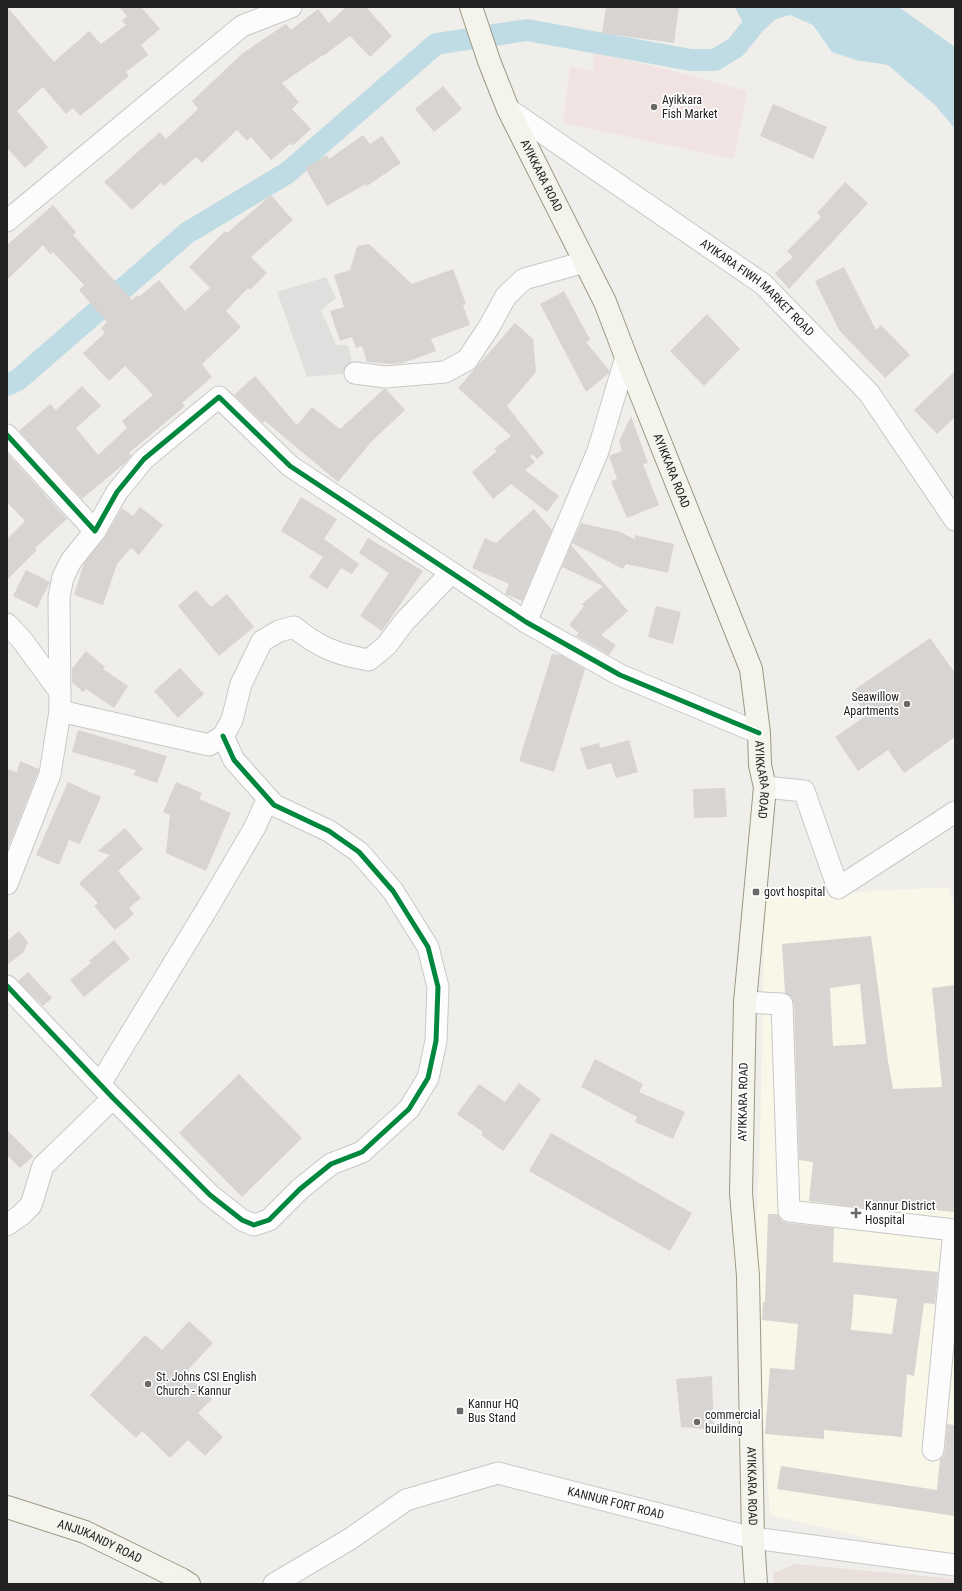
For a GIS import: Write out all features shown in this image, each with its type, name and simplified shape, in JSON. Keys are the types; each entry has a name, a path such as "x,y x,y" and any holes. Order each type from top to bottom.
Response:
{"main road":[{"name":"AYIKKARA ROAD","path":"473,12 489,61 508,109 605,302 751,669 759,733 760,765 765,787 745,1002 741,1193 748,1276 753,1538 756,1584"},
{"name":"ANJUKANDY ROAD","path":"7,1507 85,1532 181,1578 189,1584"}],"street":[{"path":"7,221 242,26 277,9"},
{"name":"AYIKARA FIWH MARKET ROAD","path":"508,109 763,284 869,393 955,520"},
{"path":"355,373 385,378 445,372 468,360 489,327 506,296 524,279 585,262"},
{"path":"526,622 598,451 626,357"},
{"path":"7,884 50,774 60,701 59,597 63,577 71,561 95,531 116,492 144,459 219,397 290,466 526,622 620,675 759,733"},
{"path":"7,435 95,531"},
{"path":"7,624 22,640 60,701 209,745 223,736 232,720 241,684 262,641 279,631 294,627 306,637 327,650 348,657 369,660 387,645 404,622 451,573"},
{"path":"7,986 106,1091 210,1195 242,1220 254,1225 268,1220 300,1189 331,1164 362,1152 409,1109 428,1078 436,1041 438,987 428,947 393,891 359,852 329,831 274,805 234,760 223,736"},
{"path":"765,787 804,791 838,888 955,812"},
{"path":"7,1225 21,1215 31,1205 43,1166 106,1091 255,827 268,798"},
{"path":"745,1002 782,1004 790,1211 954,1230 933,1450"},
{"name":"KANNUR FORT ROAD","path":"274,1584 303,1576 350,1539 406,1500 498,1473 753,1538 955,1565"}],"shaded area":[{"name":"Ayikkara Fish Market","path":"593,52 747,91 734,159 563,123 570,67 594,71"},
{"path":"326,277 336,298 321,310 336,345 348,345 355,373 307,377 277,292"},
{"name":"Kannur District Hospital","path":"948,887 955,911 955,1554 922,1551 770,1515 754,1285 760,1140 765,897"},
{"path":"795,1564 955,1579 955,1584 774,1584 773,1573"}],"water":[{"path":"735,7 899,7 955,47 955,129 936,106 888,65 856,60 832,52 813,25 790,15 776,19 752,41"}],"building":[{"path":"7,7 54,62 89,31 101,44 126,25 122,21 127,16 119,7 141,7 160,29 141,45 148,55 126,72 129,76 80,116 73,108 66,114 43,87 17,111 48,147 25,168 7,148"},
{"path":"346,7 366,7 392,36 370,57 350,36 282,83 299,102 292,109 311,129 292,146 291,143 271,160 251,137 247,141 237,130 202,163 196,157 164,186 161,183 132,210 104,182 160,132 166,139 198,109 192,101 243,53 286,24 291,30 318,9 329,23"},
{"path":"606,7 679,7 674,43 602,33"},
{"path":"443,86 462,109 434,132 415,109"},
{"path":"773,104 827,127 813,159 760,136"},
{"path":"363,135 370,144 382,136 401,163 367,186 366,184 327,206 305,168 327,155 329,159"},
{"path":"845,182 868,203 789,289 775,273 793,257 787,251 821,217 817,213"},
{"path":"271,195 293,220 251,257 267,273 250,290 248,288 226,311 241,327 202,364 212,377 182,403 185,406 129,453 132,455 125,463 82,499 19,431 50,404 56,410 82,386 101,406 76,428 98,455 127,428 122,421 153,395 125,366 109,381 83,353 105,333 101,328 107,322 79,290 84,285 53,252 50,254 43,245 7,280 7,245 53,205 76,232 73,235 132,300 137,295 139,297 159,280 185,311 210,288 189,267 225,231 227,233"},
{"path":"369,244 412,284 453,269 466,304 463,305 470,325 431,339 436,351 403,363 391,364 367,362 362,346 356,348 352,337 340,341 330,311 344,307 334,275 350,270 357,246"},
{"path":"844,267 876,330 881,325 910,355 885,378 839,330 815,281"},
{"path":"564,291 590,340 586,342 609,370 609,373 586,392 540,304"},
{"path":"707,314 740,349 704,386 670,351"},
{"path":"515,323 533,339 536,372 507,406 544,453 537,459 532,454 530,456 535,462 525,470 559,496 547,512 511,484 493,499 472,472 497,451 494,449 511,436 458,388"},
{"path":"955,371 955,417 937,434 914,410"},
{"path":"255,376 297,425 312,407 340,429 384,389 386,389 405,410 372,441 338,482 265,421 263,423 234,395"},
{"path":"631,416 648,463 643,464 659,505 627,518 611,481 617,479 609,456 622,451 619,441"},
{"path":"7,453 67,519 35,548 37,550 7,580 7,539 25,521 7,502"},
{"path":"301,497 337,519 324,539 359,564 352,574 341,568 327,589 309,577 323,557 281,531"},
{"path":"140,507 163,525 139,555 131,548 117,564 103,605 74,595 84,563 105,537 122,508 133,516"},
{"path":"534,509 552,530 522,601 505,594 509,584 472,568 485,538 496,543"},
{"path":"581,523 620,532 636,540 634,535 674,544 668,573 626,564 623,569 572,543"},
{"path":"368,538 423,571 382,631 360,616 389,573 359,553"},
{"path":"571,545 628,611 601,635 616,645 609,655 576,636 579,633 569,625 584,606 582,604 603,586 562,567"},
{"path":"26,570 50,582 37,608 13,596"},
{"path":"196,590 211,607 227,594 254,627 219,656 178,606"},
{"path":"656,606 681,612 673,644 648,637"},
{"name":"Seawillow Apartments","path":"930,638 955,673 955,737 904,773 888,750 858,771 835,737 867,715 851,692"},
{"path":"86,651 105,667 103,669 128,686 114,708 86,689 83,692 72,682 72,669"},
{"path":"552,654 561,655 585,669 554,772 519,761"},
{"path":"180,668 204,694 178,718 154,691"},
{"path":"78,730 167,756 157,783 134,775 136,770 72,752"},
{"path":"629,740 638,772 616,778 611,763 587,770 580,748 599,743 600,748"},
{"path":"20,761 39,769 7,851 7,769 17,772"},
{"path":"68,782 101,797 80,844 69,840 59,865 36,855"},
{"path":"176,782 202,793 199,799 231,813 206,871 166,853 170,815 163,812"},
{"path":"725,788 727,817 694,818 693,789"},
{"path":"125,828 143,849 118,871 141,898 129,908 134,914 115,930 94,906 98,903 79,883 110,855 98,851"},
{"path":"19,931 28,942 24,952 7,965 7,941"},
{"path":"871,936 893,1089 942,1087 932,988 955,985 955,1212 865,1203 864,1208 809,1201 813,1162 799,1160 794,1004 792,998 785,993 782,944","holes":["860,984 866,1044 833,1046 830,988"]},
{"path":"114,940 130,959 84,997 70,980 91,963 89,961"},
{"path":"28,972 52,998 43,1006 18,981"},
{"path":"595,1059 643,1084 639,1092 685,1112 673,1139 635,1122 637,1117 581,1087"},
{"path":"239,1074 302,1138 242,1197 179,1133"},
{"path":"519,1083 541,1099 503,1151 481,1135 483,1132 457,1114 479,1084 505,1102"},
{"path":"7,1130 33,1156 20,1168 7,1155"},
{"path":"551,1133 692,1213 670,1251 529,1171"},
{"path":"768,1214 778,1214 782,1221 788,1223 834,1228 833,1262 938,1272 935,1304 924,1303 914,1376 907,1374 902,1437 824,1430 824,1439 765,1434 770,1368 794,1370 798,1324 762,1320 763,1302 765,1302","holes":["854,1294 897,1299 892,1334 851,1330"]},
{"name":"St. Johns CSI English Church - Kannur","path":"189,1321 213,1343 185,1373 212,1399 198,1413 223,1437 205,1456 188,1440 170,1458 142,1431 136,1438 90,1395 145,1335 162,1350"},
{"path":"712,1376 714,1430 681,1427 676,1379"},
{"path":"947,1424 955,1425 955,1516 777,1489 781,1466 937,1490 940,1459 943,1457 945,1451"}],"waterway":[{"path":"7,385 18,380 187,233 287,173 436,44 527,30 691,60 715,60 736,47 752,27 759,7"}],"cycle path":[{"path":"7,435 95,531 117,492 144,459 219,397 290,466 526,622 620,675 759,733"},
{"path":"7,986 113,1098 210,1195 242,1220 254,1225 269,1220 300,1189 331,1164 362,1152 409,1109 428,1078 436,1041 438,987 428,947 393,891 359,852 329,831 274,805 234,760 223,736"}],"place":[{"name":"Ayikkara Fish Market","path":"654,107"},
{"name":"Seawillow Apartments","path":"907,704"},
{"name":"govt hospital","path":"756,892"},
{"name":"Kannur District Hospital","path":"856,1213"},
{"name":"St. Johns CSI English Church - Kannur","path":"148,1384"},
{"name":"Kannur HQ Bus Stand","path":"460,1411"},
{"name":"commercial building","path":"697,1422"}]}
